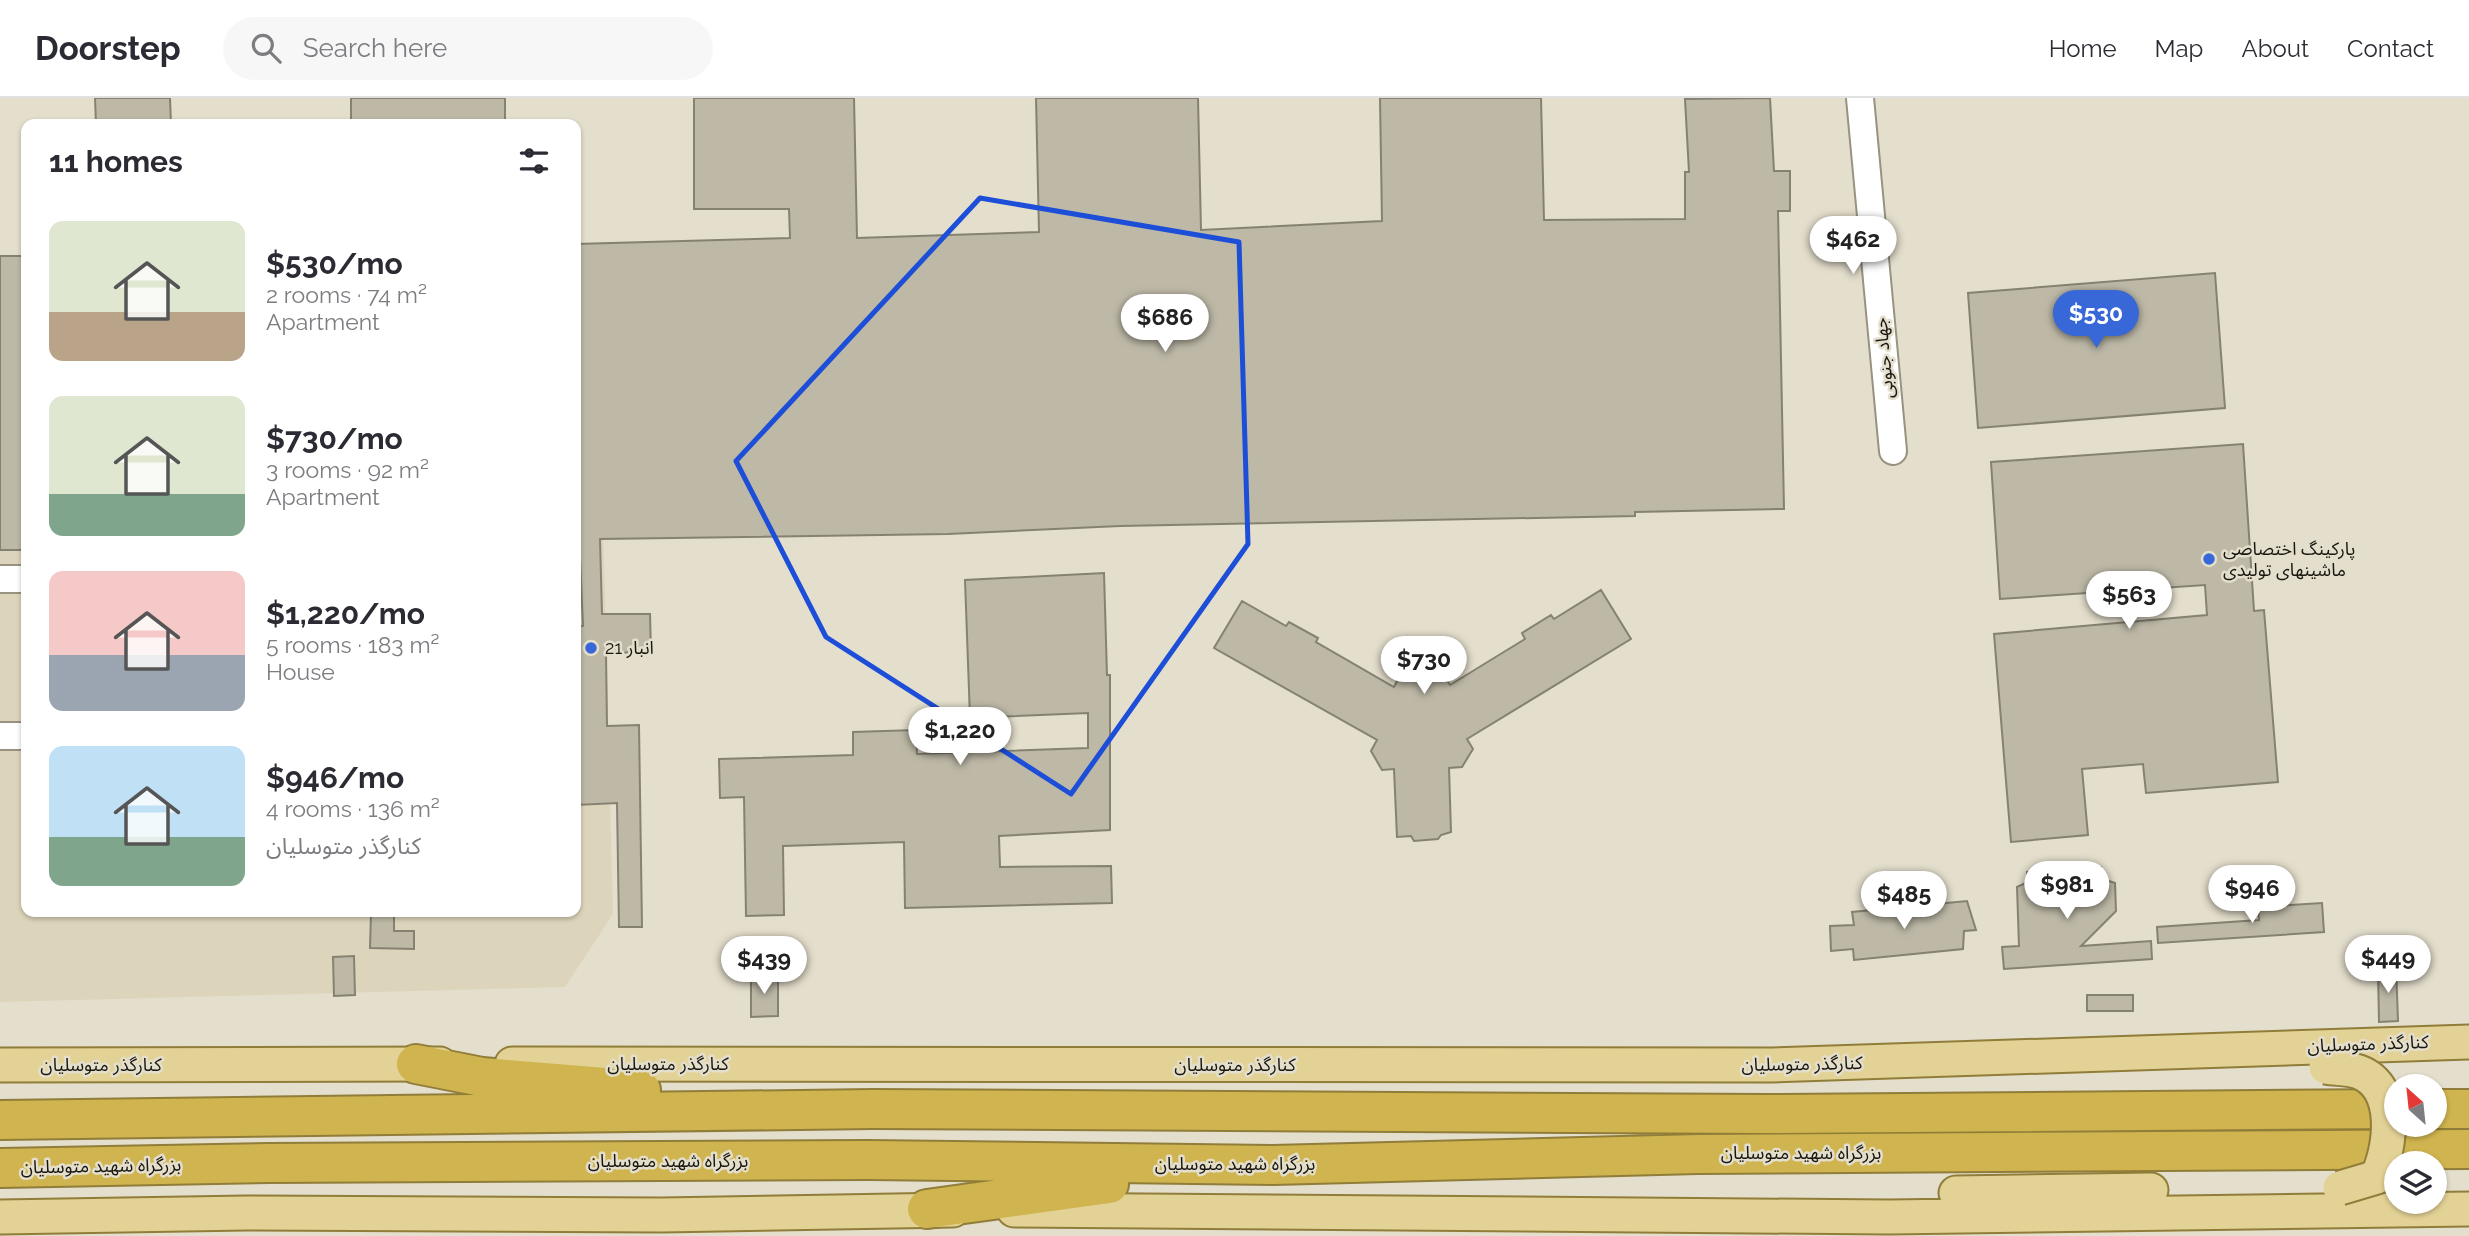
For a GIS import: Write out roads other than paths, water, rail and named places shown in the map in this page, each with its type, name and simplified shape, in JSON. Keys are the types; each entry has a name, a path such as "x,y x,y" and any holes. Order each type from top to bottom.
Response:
{"highway":[{"path":"416,1064 482,1077 873,1109"},
{"path":"0,1120 873,1109 1767,1114 2384,1109"},
{"path":"2447,1109 2469,1109"},
{"name":"بزرگراه شهید متوسلیان","path":"0,1168 841,1160 1273,1166 1698,1154 2469,1149"},
{"path":"927,1209 1032,1192 1273,1166"}],"main road":[{"name":"کنارگذر متوسلیان","path":"0,1065 1799,1065 2469,1042"},
{"path":"1542,1215 1656,1200 2340,1188 2377,1177 2385,1160 2389,1132 2384,1100 2376,1084 2360,1072 2326,1067 1970,1070 1799,1065"},
{"path":"0,1217 416,1225 663,1226 927,1209 1339,1224 1542,1215 1889,1217 2469,1209"}],"street":[{"name":"جهاد جنوبی","path":"1860,98 1893,450"},
{"path":"0,579 21,579"},
{"path":"0,736 21,736"}],"place":[{"name":"پارکینگ اختصاصی ماشینهای تولیدی","path":"2209,559"},
{"name":"انبار 21","path":"591,648"}]}
